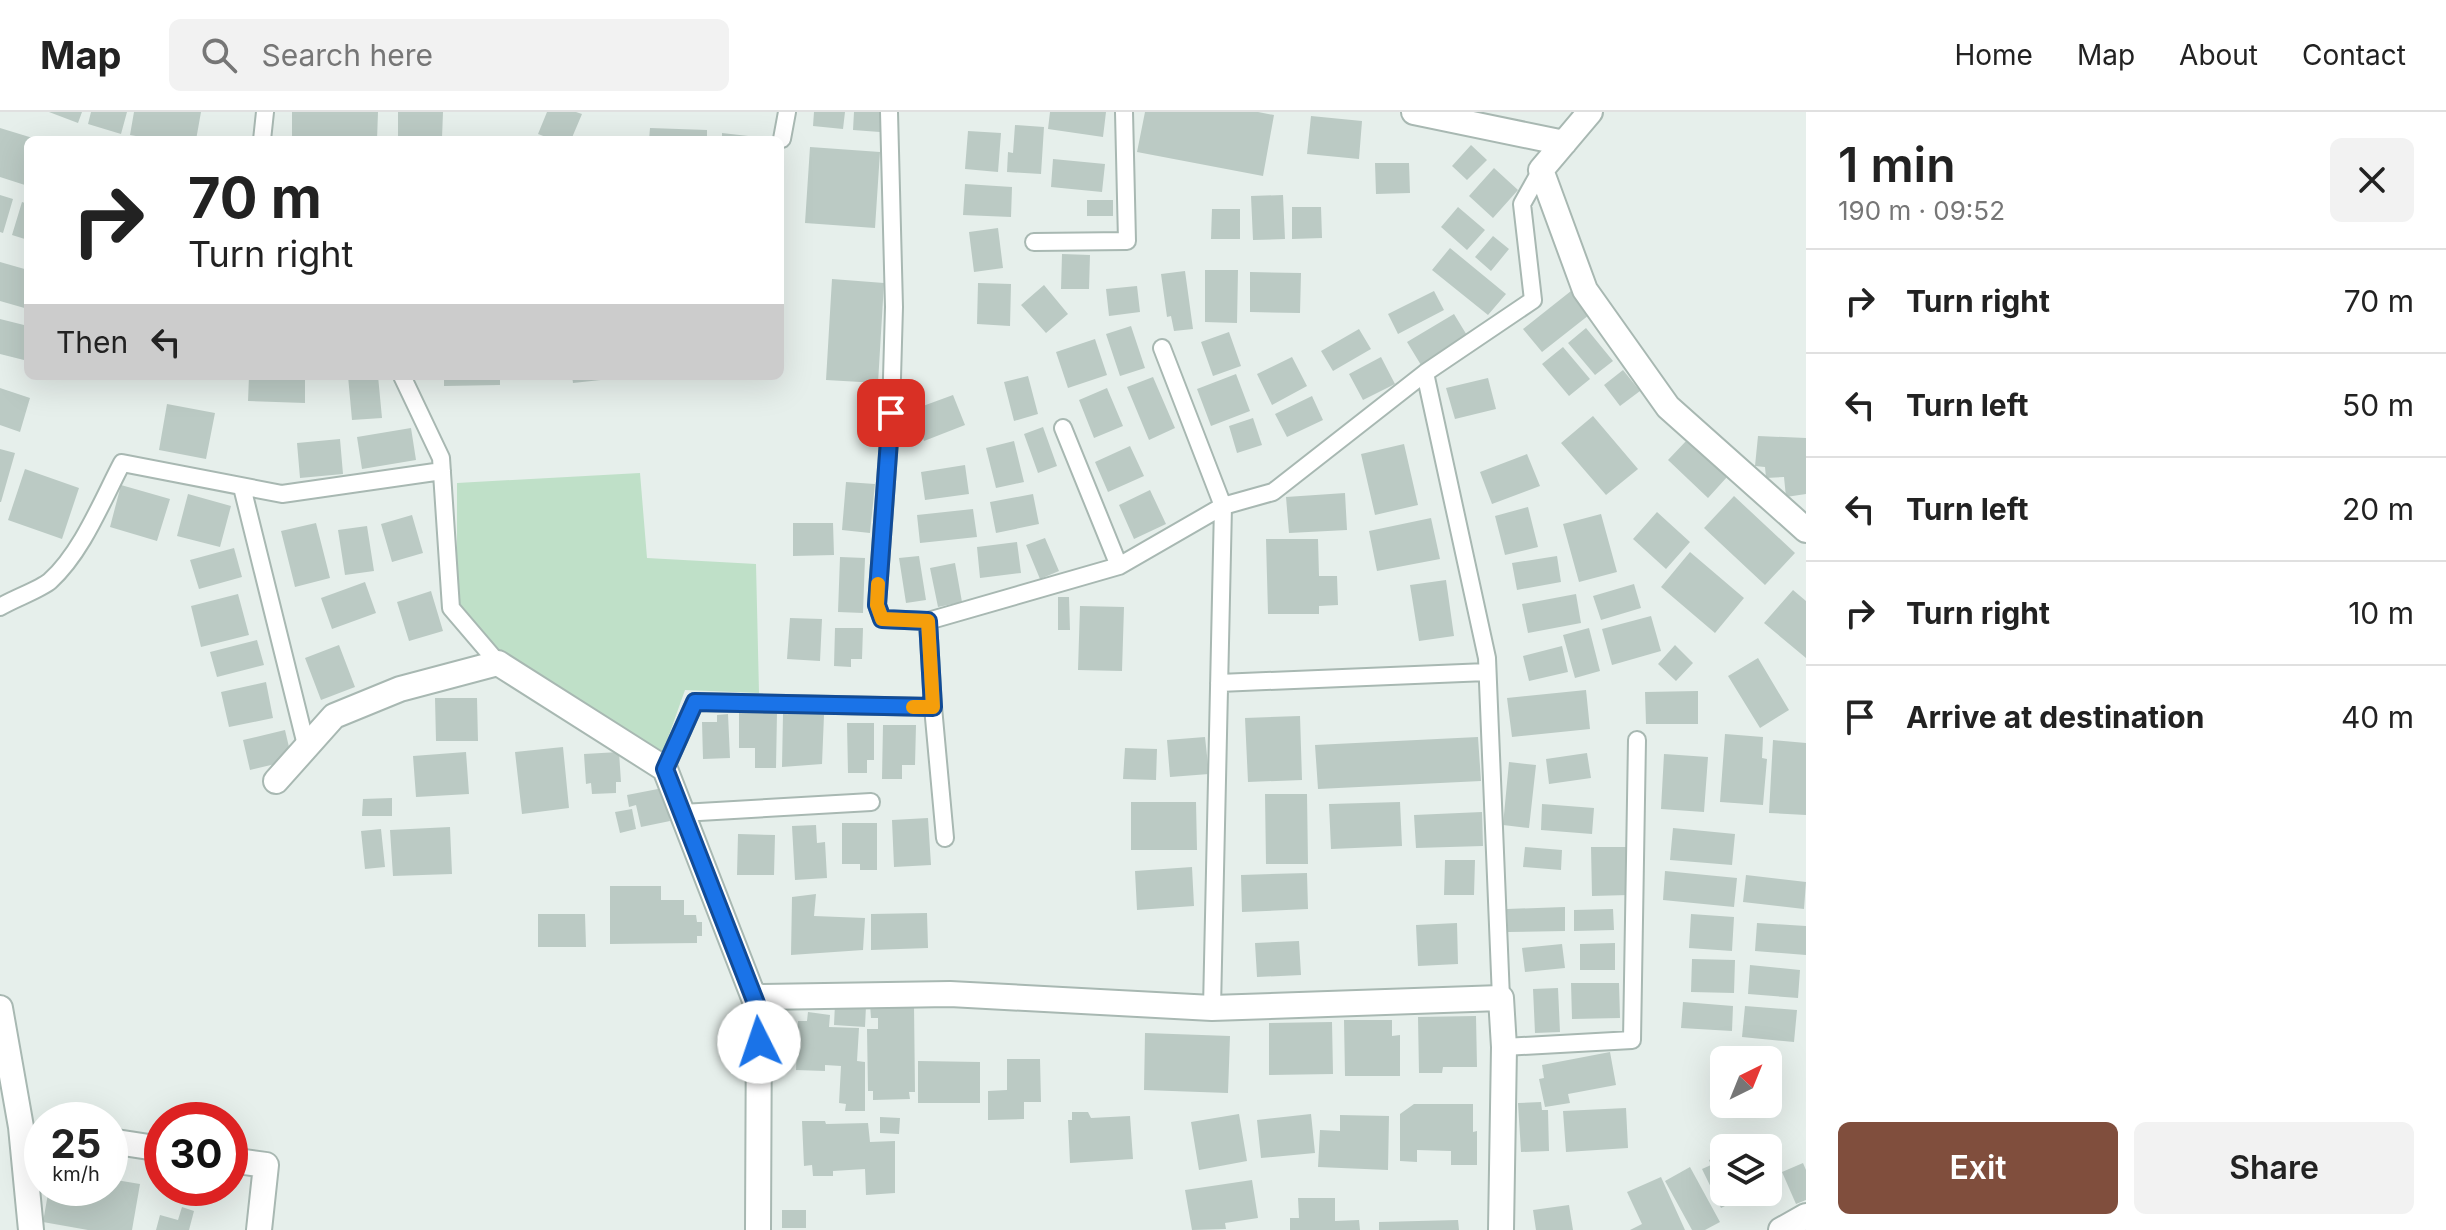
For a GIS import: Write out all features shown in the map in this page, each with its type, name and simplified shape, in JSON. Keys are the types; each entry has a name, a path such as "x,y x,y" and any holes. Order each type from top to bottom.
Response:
{"street":[{"path":"1414,112 1564,143"},
{"path":"1590,112 1541,170 1585,290 1668,407 1806,530"},
{"path":"276,781 334,716 400,689 498,663 665,769 759,1011 758,1230"},
{"path":"754,997 950,994 1212,1008 1501,998 1504,1047 1501,1230"},
{"path":"0,1008 24,1102"},
{"path":"248,1162 266,1165 259,1230"},
{"path":"31,1206 31,1230"},
{"path":"1781,1230 1806,1216"}],"lane":[{"path":"262,136 265,112"},
{"path":"783,136 787,112"},
{"path":"889,112 894,307 891,413 877,605 882,619 928,621 1119,566 1223,506 1273,492 1425,373 1533,300 1522,204 1541,170"},
{"path":"1034,242 1127,241 1124,112"},
{"path":"1162,348 1223,506 1212,1008"},
{"path":"1425,373 1487,658 1501,998"},
{"path":"404,380 441,458 451,608 498,663"},
{"path":"1063,428 1119,566"},
{"path":"0,607 48,583 72,557 122,463 282,494 442,471"},
{"path":"242,487 306,745"},
{"path":"928,621 945,838"},
{"path":"1219,683 1487,672"},
{"path":"665,769 695,702 933,707"},
{"path":"1504,1047 1632,1040 1637,740"},
{"path":"682,813 871,802"}],"green space":[{"path":"640,473 647,558 756,564 759,693 685,690 663,752 501,654 457,606 457,483"}],"building":[{"path":"49,112 82,112 78,123"},
{"path":"91,112 127,112 121,134 88,124"},
{"path":"134,112 201,112 197,136 130,135"},
{"path":"292,112 378,112 377,136 292,136"},
{"path":"398,112 443,112 442,136 398,136"},
{"path":"547,112 582,114 573,136 538,134"},
{"path":"814,112 845,112 843,129 813,126"},
{"path":"854,112 882,112 880,132 853,130"},
{"path":"1050,112 1106,112 1103,137 1048,129"},
{"path":"1145,112 1258,112 1274,115 1263,176 1137,152"},
{"path":"1311,116 1362,121 1359,159 1307,154"},
{"path":"1015,125 1044,127 1041,174 1007,172 1008,152 1013,153"},
{"path":"0,128 26,136 24,185 0,177"},
{"path":"650,128 707,130 707,136 649,136"},
{"path":"968,131 1001,133 998,172 965,169"},
{"path":"1471,145 1487,160 1467,180 1452,166"},
{"path":"810,147 880,152 875,228 805,223"},
{"path":"1053,159 1105,164 1102,192 1051,187"},
{"path":"1375,163 1409,163 1410,193 1376,194"},
{"path":"1494,168 1518,190 1493,218 1469,196"},
{"path":"965,184 1012,187 1011,217 963,215"},
{"path":"0,195 13,199 3,233 0,232"},
{"path":"1283,195 1285,239 1253,240 1251,196"},
{"path":"1087,200 1113,200 1113,216 1087,216"},
{"path":"22,202 24,203 24,239 12,235"},
{"path":"1292,207 1321,207 1322,238 1292,239"},
{"path":"1458,207 1485,230 1467,250 1441,227"},
{"path":"1212,209 1240,209 1240,239 1211,239"},
{"path":"998,228 1003,268 974,272 969,232"},
{"path":"1493,236 1509,249 1491,271 1475,257"},
{"path":"1450,248 1506,294 1488,315 1432,270"},
{"path":"1062,254 1090,255 1089,289 1061,289"},
{"path":"0,262 24,269 24,308 0,301"},
{"path":"1205,270 1238,270 1237,323 1205,322"},
{"path":"1185,271 1193,329 1174,331 1171,316 1167,317 1161,274"},
{"path":"1250,272 1301,273 1300,313 1250,312"},
{"path":"832,279 884,283 878,383 826,380"},
{"path":"978,283 1011,284 1010,326 977,324"},
{"path":"1044,285 1068,314 1046,333 1021,305"},
{"path":"1137,286 1140,312 1109,316 1106,289"},
{"path":"1434,291 1444,310 1398,334 1388,314"},
{"path":"1571,291 1589,315 1542,352 1523,329"},
{"path":"1454,314 1468,337 1421,365 1407,342"},
{"path":"0,319 24,325 24,360 0,354"},
{"path":"1131,326 1145,368 1120,376 1106,334"},
{"path":"1586,328 1613,361 1595,375 1568,343"},
{"path":"1359,329 1371,349 1333,371 1321,351"},
{"path":"1229,332 1241,366 1213,376 1201,342"},
{"path":"1095,339 1107,375 1068,388 1056,352"},
{"path":"1563,347 1590,379 1569,396 1542,364"},
{"path":"1292,357 1307,386 1272,405 1257,374"},
{"path":"1381,357 1395,384 1363,400 1349,374"},
{"path":"1623,370 1640,391 1620,406 1604,385"},
{"path":"1236,374 1250,411 1211,426 1197,389"},
{"path":"1028,376 1038,414 1014,421 1004,382"},
{"path":"1153,377 1175,428 1149,440 1127,387"},
{"path":"1488,378 1496,409 1455,419 1446,388"},
{"path":"249,380 305,380 305,403 248,401"},
{"path":"348,380 378,380 382,418 352,420"},
{"path":"444,380 500,380 500,385 444,386"},
{"path":"573,380 601,380 573,383"},
{"path":"0,388 30,398 20,432 0,425"},
{"path":"1107,388 1123,426 1094,438 1079,400"},
{"path":"953,395 965,425 924,441 912,410"},
{"path":"1312,396 1323,420 1287,437 1275,414"},
{"path":"167,404 215,413 206,459 159,450"},
{"path":"1593,416 1638,469 1606,495 1561,443"},
{"path":"1253,418 1262,445 1237,453 1229,426"},
{"path":"1043,427 1057,466 1038,473 1024,434"},
{"path":"411,428 416,460 362,469 357,437"},
{"path":"1758,436 1806,438 1806,494 1786,497 1784,477 1766,478 1765,467 1755,466"},
{"path":"340,439 343,474 300,478 297,443"},
{"path":"1687,440 1727,477 1708,498 1668,460"},
{"path":"1014,441 1024,482 996,488 986,448"},
{"path":"1404,444 1418,505 1375,515 1361,454"},
{"path":"1130,446 1144,476 1108,492 1095,462"},
{"path":"0,449 15,453 1,502 0,502"},
{"path":"1527,454 1540,486 1492,504 1480,472"},
{"path":"965,465 969,494 925,500 921,472"},
{"path":"25,469 79,488 62,539 8,520"},
{"path":"846,482 875,484 870,533 842,530"},
{"path":"121,485 170,499 157,541 110,527"},
{"path":"1150,490 1166,524 1134,539 1119,505"},
{"path":"1345,493 1347,530 1289,533 1286,497"},
{"path":"188,494 231,506 220,547 177,536"},
{"path":"1033,494 1039,524 996,533 990,502"},
{"path":"1734,496 1795,553 1765,585 1704,528"},
{"path":"1528,507 1538,547 1505,555 1495,516"},
{"path":"973,509 977,537 920,543 917,515"},
{"path":"1657,512 1690,542 1666,569 1633,539"},
{"path":"1601,514 1617,572 1579,582 1563,524"},
{"path":"412,515 423,553 392,562 381,524"},
{"path":"1431,518 1440,559 1377,571 1369,531"},
{"path":"316,523 330,578 295,587 281,531"},
{"path":"793,523 833,523 834,555 793,556"},
{"path":"367,526 374,571 345,575 338,530"},
{"path":"1045,538 1059,571 1040,579 1026,545"},
{"path":"1266,539 1318,539 1319,576 1337,576 1338,605 1319,606 1319,614 1268,614"},
{"path":"1017,542 1021,573 980,578 977,547"},
{"path":"234,548 242,577 199,589 190,560"},
{"path":"1690,552 1744,598 1715,633 1661,587"},
{"path":"919,556 926,600 906,603 899,558"},
{"path":"1557,556 1561,582 1517,590 1512,563"},
{"path":"840,557 865,558 863,613 838,612"},
{"path":"955,563 962,602 938,607 930,568"},
{"path":"1446,580 1454,636 1419,641 1410,585"},
{"path":"365,582 376,613 332,629 321,598"},
{"path":"1634,584 1641,608 1601,620 1593,596"},
{"path":"1793,590 1806,601 1806,658 1764,623"},
{"path":"431,591 443,631 409,641 397,602"},
{"path":"238,594 249,635 201,647 191,606"},
{"path":"1576,594 1581,623 1528,633 1522,604"},
{"path":"1058,597 1069,597 1070,630 1058,630"},
{"path":"1080,606 1124,607 1122,671 1078,670"},
{"path":"1651,616 1661,651 1612,665 1602,629"},
{"path":"790,618 822,619 820,661 787,659"},
{"path":"835,628 863,628 862,659 851,659 851,667 834,666"},
{"path":"1589,628 1600,671 1575,678 1563,635"},
{"path":"257,640 264,665 217,677 210,652"},
{"path":"339,645 355,687 321,700 305,658"},
{"path":"1675,645 1693,663 1676,681 1658,664"},
{"path":"1562,646 1568,672 1529,681 1523,656"},
{"path":"1758,658 1789,710 1760,728 1728,676"},
{"path":"266,682 273,718 229,727 221,692"},
{"path":"1586,690 1590,729 1512,737 1507,698"},
{"path":"1698,691 1698,724 1646,724 1645,692"},
{"path":"435,698 477,698 478,741 436,741"},
{"path":"739,712 777,712 776,768 755,768 755,748 739,748"},
{"path":"728,714 730,758 703,759 702,722 717,722 717,715"},
{"path":"783,714 824,715 822,764 782,767"},
{"path":"1300,716 1302,780 1248,782 1245,718"},
{"path":"847,723 874,723 874,760 867,760 867,773 848,773"},
{"path":"883,725 916,725 915,765 902,765 902,779 882,779"},
{"path":"285,730 292,760 250,770 243,740"},
{"path":"1725,734 1763,737 1762,758 1767,759 1763,805 1720,802"},
{"path":"1205,737 1209,774 1170,777 1167,740"},
{"path":"1478,737 1481,781 1318,789 1315,745"},
{"path":"1773,740 1806,743 1806,815 1769,813"},
{"path":"563,747 569,808 522,814 515,752"},
{"path":"1125,748 1157,749 1156,780 1123,779"},
{"path":"466,752 469,794 416,797 413,756"},
{"path":"619,752 621,782 616,782 616,793 592,794 591,783 586,784 584,754"},
{"path":"1587,753 1591,778 1549,784 1546,759"},
{"path":"1664,754 1708,757 1704,812 1661,809"},
{"path":"1509,762 1536,765 1529,828 1503,825"},
{"path":"663,788 670,821 641,827 636,805 629,807 627,795"},
{"path":"1265,794 1307,794 1308,864 1266,864"},
{"path":"392,798 392,816 362,816 363,799"},
{"path":"1131,802 1196,802 1197,850 1131,850"},
{"path":"1400,802 1402,846 1331,849 1329,804"},
{"path":"1542,804 1594,808 1592,834 1541,830"},
{"path":"632,809 636,829 620,833 615,812"},
{"path":"1482,812 1483,846 1416,848 1414,815"},
{"path":"928,818 931,865 894,867 892,820"},
{"path":"842,823 877,823 877,870 860,870 860,864 842,864"},
{"path":"816,825 817,843 825,842 827,878 795,880 792,826"},
{"path":"450,827 452,874 393,876 390,830"},
{"path":"1673,828 1735,834 1732,865 1670,860"},
{"path":"381,829 385,867 365,869 361,831"},
{"path":"738,834 775,835 774,875 737,875"},
{"path":"1525,847 1562,850 1561,870 1523,867"},
{"path":"1591,847 1628,847 1629,895 1592,896"},
{"path":"1445,860 1475,860 1474,895 1444,895"},
{"path":"1192,867 1194,906 1137,910 1135,871"},
{"path":"1665,871 1737,878 1734,907 1663,900"},
{"path":"1307,873 1308,909 1242,912 1241,875"},
{"path":"1746,875 1806,882 1804,909 1743,902"},
{"path":"610,886 661,886 661,900 684,900 684,915 696,915 697,922 702,922 702,936 697,936 697,943 610,944"},
{"path":"816,894 814,916 865,918 863,950 791,955 792,897"},
{"path":"1565,907 1565,931 1508,932 1507,909"},
{"path":"1613,909 1614,930 1574,931 1574,910"},
{"path":"927,913 928,948 871,950 871,914"},
{"path":"538,914 585,914 586,947 538,947"},
{"path":"1691,914 1734,917 1732,951 1689,948"},
{"path":"1457,923 1458,964 1418,966 1416,925"},
{"path":"1757,923 1806,926 1806,955 1755,951"},
{"path":"1299,941 1301,975 1257,977 1255,943"},
{"path":"1615,943 1615,970 1580,970 1580,944"},
{"path":"1562,944 1565,968 1525,972 1522,948"},
{"path":"1692,959 1735,960 1734,993 1691,992"},
{"path":"1750,965 1800,970 1798,998 1748,994"},
{"path":"1571,983 1619,983 1620,1018 1572,1019"},
{"path":"1558,988 1560,1032 1535,1033 1533,989"},
{"path":"1683,1002 1733,1006 1732,1031 1681,1028"},
{"path":"835,1004 866,1006 865,1027 834,1025"},
{"path":"870,1004 914,1005 915,1092 909,1092 910,1099 873,1100 873,1091 868,1091 867,1029 878,1029 878,1018 871,1018"},
{"path":"1745,1006 1797,1010 1794,1042 1742,1037"},
{"path":"808,1012 830,1015 829,1027 859,1028 857,1061 865,1062 865,1111 845,1111 846,1104 839,1103 841,1066 825,1065 825,1071 796,1070 798,1021 807,1021"},
{"path":"1476,1016 1477,1067 1443,1067 1442,1073 1419,1073 1418,1017"},
{"path":"1344,1020 1392,1020 1392,1036 1400,1035 1400,1076 1345,1076"},
{"path":"1332,1022 1333,1074 1269,1075 1269,1023"},
{"path":"1145,1033 1230,1036 1228,1093 1144,1090"},
{"path":"1610,1052 1616,1085 1568,1094 1570,1103 1545,1107 1539,1079 1544,1078 1542,1065"},
{"path":"1007,1059 1040,1059 1041,1102 1024,1102 1024,1119 988,1120 988,1091 1007,1090"},
{"path":"918,1061 980,1062 980,1103 918,1103"},
{"path":"1541,1102 1542,1110 1548,1110 1549,1151 1521,1152 1518,1103"},
{"path":"1414,1104 1473,1104 1477,1165 1451,1165 1451,1151 1417,1150 1417,1162 1400,1161 1400,1114"},
{"path":"1626,1108 1628,1148 1566,1152 1563,1111"},
{"path":"1072,1112 1088,1112 1091,1118 1130,1116 1133,1159 1070,1163 1068,1120 1072,1120"},
{"path":"1239,1114 1247,1161 1199,1170 1191,1122"},
{"path":"1311,1114 1315,1153 1261,1158 1257,1120"},
{"path":"1340,1115 1389,1116 1388,1170 1318,1167 1320,1130 1340,1131"},
{"path":"880,1117 900,1118 899,1134 880,1133"},
{"path":"802,1121 868,1123 870,1142 895,1141 895,1193 866,1195 865,1169 833,1171 833,1176 813,1176 812,1165 804,1166"},
{"path":"1803,1163 1806,1170 1806,1200 1796,1204 1782,1172"},
{"path":"1710,1165 1710,1185 1702,1169"},
{"path":"1690,1167 1720,1222 1705,1230 1692,1230 1665,1181"},
{"path":"1661,1177 1685,1230 1630,1230 1642,1224 1627,1192"},
{"path":"1252,1180 1258,1218 1225,1223 1226,1229 1192,1230 1185,1190"},
{"path":"128,1182 140,1184 132,1230 88,1230 43,1222 46,1206 128,1206"},
{"path":"1298,1198 1335,1198 1335,1221 1359,1220 1360,1230 1290,1230 1290,1218 1299,1218"},
{"path":"1569,1205 1573,1230 1536,1230 1533,1210"},
{"path":"182,1207 194,1211 189,1230 156,1230 160,1215 178,1220"},
{"path":"782,1210 806,1210 806,1228 782,1228"},
{"path":"1458,1220 1459,1230 1379,1230 1379,1222"}],"slow traffic":[{"path":"878,584 877,605 882,619 928,621 933,707 913,707"}],"route":[{"path":"759,1042 759,1011 665,769 695,702 933,707 928,621 882,619 877,605 891,413"}]}
